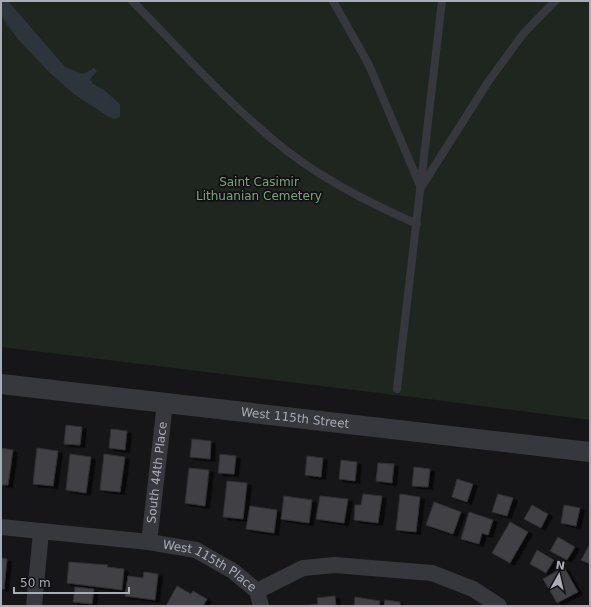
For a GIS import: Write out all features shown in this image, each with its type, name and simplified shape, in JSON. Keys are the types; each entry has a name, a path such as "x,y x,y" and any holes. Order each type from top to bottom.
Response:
{"street":[{"name":"West 115th Street","path":"1,384 590,452"},
{"name":"South 44th Place","path":"149,542 165,403"},
{"name":"West 115th Place","path":"1,527 149,542 196,550 233,571 259,598 303,568 335,564 432,573 473,589 499,606"},
{"path":"34,606 41,532"}],"lane":[{"path":"132,1 239,109 271,139 326,178 369,202 417,224"},
{"path":"333,1 369,65 421,188"},
{"path":"397,389 442,1"},
{"path":"421,188 488,82 523,34 555,1"}],"green space":[{"name":"Saint Casimir Lithuanian Cemetery","path":"1,1 590,1 590,420 1,347"}],"shaded area":[{"path":"1,1 8,1 65,67 83,74 94,68 97,71 90,79 93,84 104,90 120,104 120,117 115,119 109,117 74,94 50,73 18,39 1,16"}],"building":[{"path":"66,425 82,427 80,445 64,444"},
{"path":"111,429 127,431 125,450 109,448"},
{"path":"192,439 211,441 210,459 190,457"},
{"path":"1,448 13,450 8,485 1,485"},
{"path":"37,448 58,451 53,486 33,484"},
{"path":"70,454 91,457 86,493 66,490"},
{"path":"104,454 125,457 120,492 100,490"},
{"path":"220,454 236,456 234,474 218,473"},
{"path":"307,456 323,458 321,477 305,475"},
{"path":"341,460 357,462 355,481 339,479"},
{"path":"378,463 394,464 392,483 376,481"},
{"path":"414,467 430,469 428,487 412,486"},
{"path":"189,468 209,470 205,506 185,503"},
{"path":"457,479 473,484 467,502 452,497"},
{"path":"227,481 247,483 243,519 223,517"},
{"path":"363,494 382,496 378,523 354,520 355,505 361,505"},
{"path":"400,494 420,497 416,532 396,530"},
{"path":"498,494 513,498 507,516 492,512"},
{"path":"284,496 312,500 309,523 281,519"},
{"path":"320,496 348,499 344,523 316,519"},
{"path":"434,502 461,512 453,534 426,525"},
{"path":"532,505 548,514 541,528 524,519"},
{"path":"564,505 580,508 576,526 561,523"},
{"path":"250,506 277,510 274,533 246,529"},
{"path":"469,512 493,520 488,535 482,533 479,544 461,539"},
{"path":"510,522 528,532 510,563 492,553"},
{"path":"558,537 575,547 567,560 550,551"},
{"path":"590,544 590,564 581,560"},
{"path":"537,550 554,560 546,573 530,564"},
{"path":"1,558 7,559 4,589 1,589"},
{"path":"69,562 108,565 107,567 124,569 122,590 67,583"},
{"path":"564,567 578,592 557,603 543,579"},
{"path":"144,572 158,574 155,600 125,596 128,576 143,578"},
{"path":"177,586 191,594 193,591 207,599 203,606 166,606"},
{"path":"75,587 94,589 92,604 73,602"},
{"path":"335,596 336,606 302,606 318,604 317,598"},
{"path":"355,597 380,601 379,606 354,606"},
{"path":"385,600 400,602 400,606 384,606"}]}
